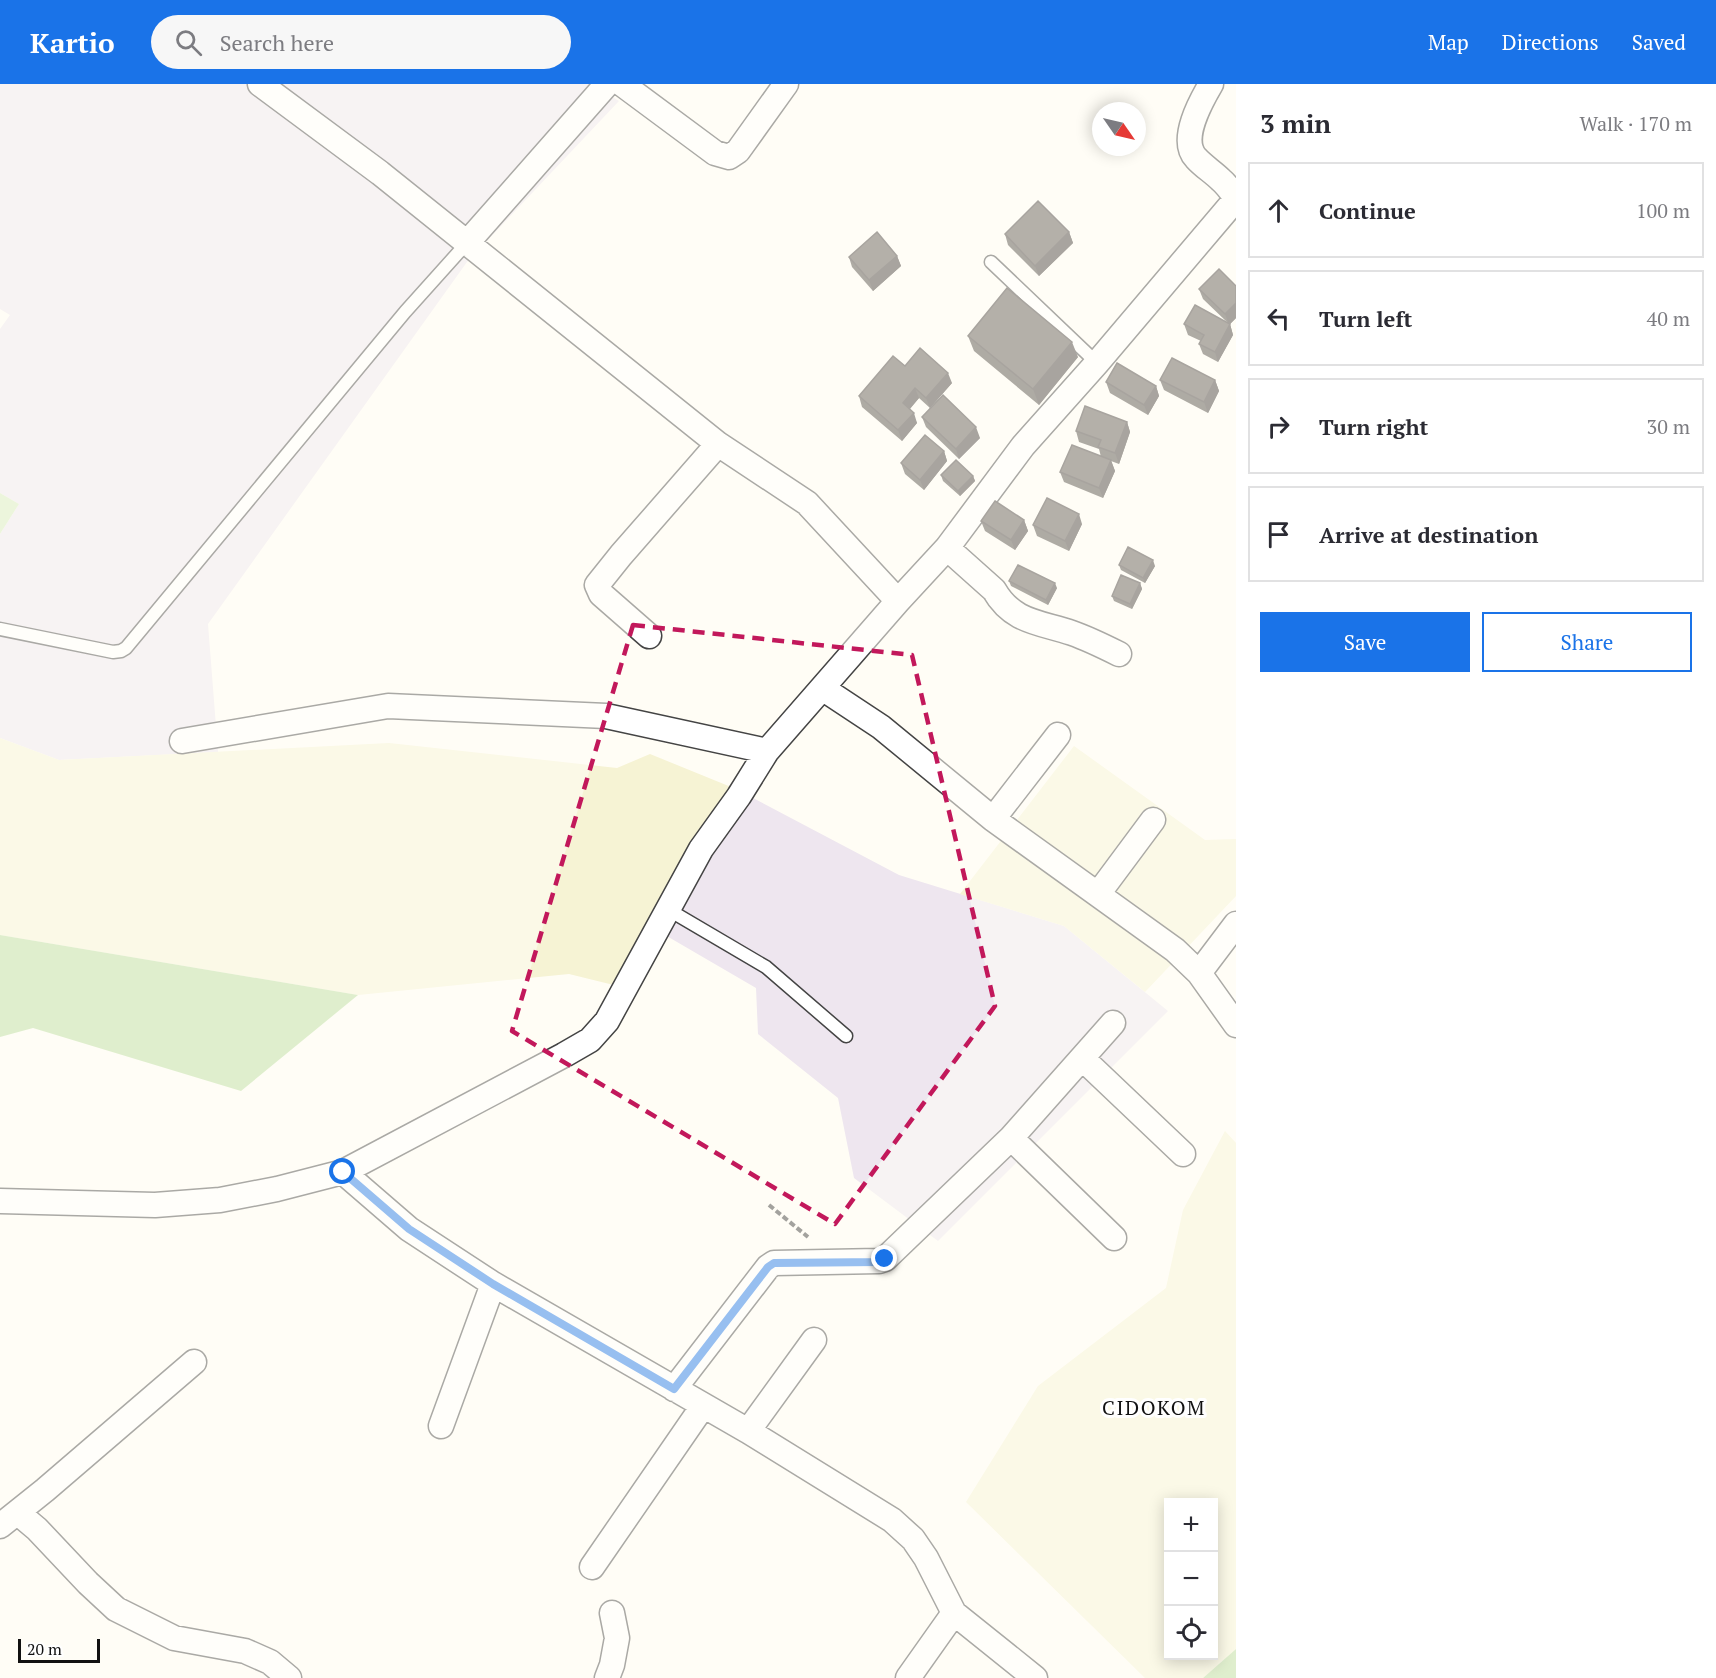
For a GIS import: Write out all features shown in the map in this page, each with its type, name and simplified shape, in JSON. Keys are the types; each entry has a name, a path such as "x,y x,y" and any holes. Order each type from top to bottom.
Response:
{"street":[{"path":"260,84 380,173 718,444 807,503 898,600"},
{"path":"466,244 607,84"},
{"path":"622,84 715,153 729,157 738,151 786,84"},
{"path":"0,1201 155,1205 220,1200 277,1190 343,1172 590,1040 607,1021 701,849 739,796 767,751 946,548 1023,446 1097,363 1236,198 1224,182 1194,157 1191,128 1196,109 1211,84"},
{"path":"649,636 601,594 597,585 718,444"},
{"path":"946,548 994,590 1013,612 1035,624 1072,633 1119,654"},
{"path":"822,688 881,727 993,819 1175,950 1199,973 1236,1025"},
{"path":"182,741 388,706 606,716 767,751"},
{"path":"993,819 1058,735"},
{"path":"1098,894 1153,820"},
{"path":"1199,973 1236,924"},
{"path":"674,1389 768,1267 774,1263 879,1262 885,1259 1011,1138 1113,1023"},
{"path":"1083,1059 1183,1154"},
{"path":"1011,1138 1114,1238"},
{"path":"343,1172 409,1229 493,1284 748,1431 892,1520 913,1539 926,1558 954,1613 1035,1678"},
{"path":"441,1426 493,1284"},
{"path":"748,1431 814,1340"},
{"path":"9,1520 194,1362"},
{"path":"592,1567 703,1406"},
{"path":"9,1520 37,1529 116,1609 174,1638 245,1651 270,1662 289,1678"},
{"path":"607,1678 617,1638 612,1613"},
{"path":"908,1678 954,1613"}],"lane":[{"path":"0,629 113,652 126,648 405,312 466,244"},
{"path":"991,262 1097,363"},
{"path":"669,910 766,967 846,1036"}],"path":[{"path":"769,1205 839,1262"}],"highlighted area":[{"path":"633,625 912,655 995,1006 835,1224 512,1031"}],"shaded area":[{"path":"0,84 592,84 619,101 467,262 208,624 218,752 59,760 0,738 0,534 19,504 0,493 0,329 10,315 0,309"},
{"path":"0,738 59,760 389,743 617,768 650,754 736,789 638,991 569,974 358,995 0,935"},
{"path":"1074,746 1205,840 1236,839 1236,896 1145,992 1064,926 960,894"},
{"path":"736,789 899,875 1064,926 1168,1011 938,1241 854,1178 838,1098 758,1034 756,988 665,935"},
{"path":"1225,1131 1236,1143 1236,1649 1203,1678 1145,1678 966,1502 1038,1386 1166,1288 1183,1210"}],"green space":[{"path":"0,493 19,504 0,534"},
{"path":"0,935 358,995 241,1091 33,1028 0,1037"},
{"path":"1236,1649 1236,1678 1203,1678"}],"building":[{"path":"1038,201 1069,232 1035,266 1005,234"},
{"path":"877,232 897,256 869,280 849,257"},
{"path":"1219,269 1236,286 1236,303 1225,314 1199,289"},
{"path":"1007,288 1072,342 1033,389 968,336"},
{"path":"1195,305 1230,324 1215,352 1199,344 1204,335 1184,324"},
{"path":"920,348 948,373 926,398 915,388 903,403 914,413 898,430 859,396 893,356 905,366"},
{"path":"1172,358 1215,380 1204,402 1160,380"},
{"path":"1117,363 1156,386 1144,405 1106,382"},
{"path":"943,395 976,427 956,449 922,417"},
{"path":"1085,406 1127,422 1115,453 1098,447 1101,440 1076,431"},
{"path":"925,435 944,451 920,480 901,463"},
{"path":"1072,445 1111,460 1099,488 1060,472"},
{"path":"956,460 973,476 958,491 941,475"},
{"path":"1047,498 1079,514 1065,541 1033,525"},
{"path":"995,501 1024,520 1011,540 981,521"},
{"path":"1128,547 1153,560 1143,578 1119,565"},
{"path":"1018,565 1055,583 1046,600 1009,581"},
{"path":"1121,575 1140,583 1130,604 1112,596"}],"district":[{"name":"CIDOKOM","path":"1154,1407"}],"route":[{"path":"343,1172 409,1229 493,1284 674,1389 768,1267 774,1263 879,1262 885,1259"}]}
